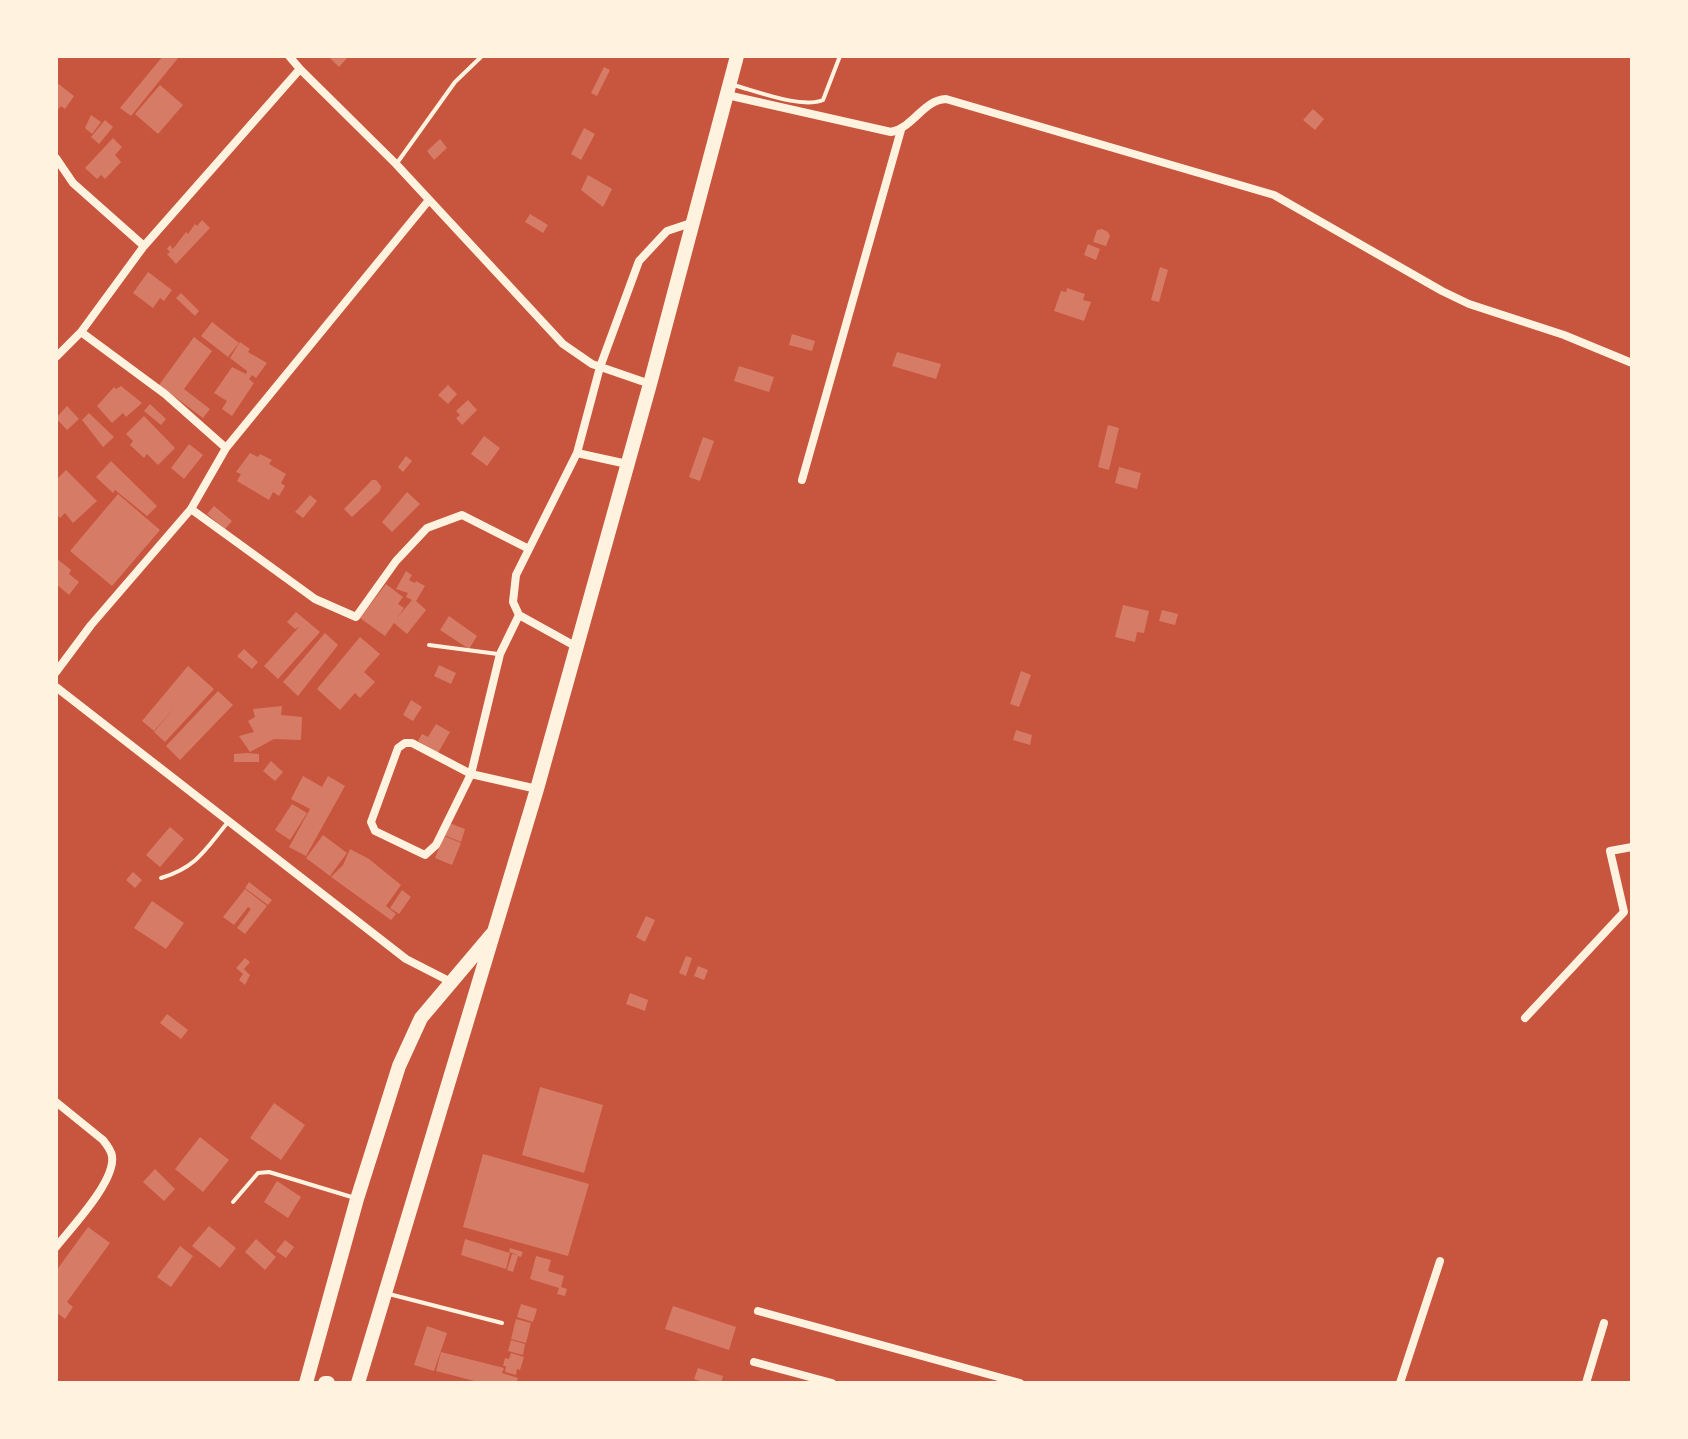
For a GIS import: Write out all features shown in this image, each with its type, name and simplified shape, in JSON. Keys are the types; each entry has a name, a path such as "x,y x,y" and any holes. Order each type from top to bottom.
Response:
{"highway":[{"path":"358,1383 537,789 650,384 737,56"},
{"path":"306,1383 357,1199 399,1066 421,1018 495,931"}],"street":[{"path":"289,56 396,164 563,344 600,367 650,384"},
{"path":"56,357 81,332 144,246 300,69"},
{"path":"729,90 884,131 901,130"},
{"path":"802,480 901,130 931,103 946,99 1274,195 1469,304 1564,335 1632,363"},
{"path":"56,158 73,183 144,246"},
{"path":"56,672 91,625 191,509 226,448 429,200"},
{"path":"575,646 519,615 513,602 516,575 577,453 600,367 639,261 667,231 694,222"},
{"path":"81,332 165,394 226,448"},
{"path":"577,453 627,464"},
{"path":"191,509 315,599 356,617 396,561 427,528 462,515 529,549"},
{"path":"519,615 500,654 471,774 431,852 425,855 375,831 371,822 398,748 405,743 412,743 471,774 537,789"},
{"path":"56,687 406,959 451,982"},
{"path":"1525,1018 1624,912 1610,851 1632,847"},
{"path":"56,1102 103,1140 113,1161 100,1191 56,1247"},
{"path":"1400,1383 1440,1261"},
{"path":"758,1311 1020,1383"},
{"path":"1586,1383 1604,1323"},
{"path":"754,1362 832,1383"}],"lane":[{"path":"396,164 455,82 482,56"},
{"path":"729,90 818,102 823,100 840,56"},
{"path":"429,645 500,654"},
{"path":"161,878 178,873 196,862 228,822"},
{"path":"233,1202 258,1173 269,1172 357,1199"},
{"path":"386,1293 502,1323"}],"building":[{"path":"163,56 178,58 131,116 120,108"},
{"path":"349,56 339,67 330,58"},
{"path":"604,67 610,70 597,96 591,93"},
{"path":"56,82 74,96 65,109 61,106 56,112"},
{"path":"160,85 183,105 158,134 135,114"},
{"path":"1313,109 1324,119 1315,130 1303,120"},
{"path":"91,115 101,122 92,134 85,128"},
{"path":"105,120 113,127 99,144 91,137"},
{"path":"584,128 595,134 581,160 571,154"},
{"path":"113,138 122,147 115,155 121,162 105,179 101,175 97,179 85,168"},
{"path":"440,139 447,148 434,160 427,151"},
{"path":"588,175 612,189 603,207 581,190"},
{"path":"530,214 548,225 543,233 525,222"},
{"path":"202,220 210,228 176,264 167,254 170,252 167,249 170,245 173,249 186,232 188,234"},
{"path":"1102,229 1110,236 1106,246 1093,242 1097,230"},
{"path":"1088,244 1100,249 1096,260 1084,255"},
{"path":"1160,267 1168,270 1159,302 1151,300"},
{"path":"148,272 172,290 164,301 160,298 153,308 133,293"},
{"path":"1067,288 1085,294 1083,300 1091,302 1084,321 1054,311 1061,291 1066,292"},
{"path":"181,293 199,311 195,316 176,298"},
{"path":"212,322 239,343 228,357 201,336"},
{"path":"792,334 815,341 812,351 789,345"},
{"path":"194,337 212,351 184,389 210,409 203,418 159,385"},
{"path":"240,342 250,349 248,352 267,363 256,378 252,375 249,379 254,383 232,416 222,409 227,401 214,393 232,367 246,374 247,371 230,358"},
{"path":"897,352 941,364 936,379 892,366"},
{"path":"739,366 774,377 769,392 734,381"},
{"path":"448,385 457,394 448,404 438,395"},
{"path":"121,386 142,403 126,417 123,413 112,423 97,406 114,387"},
{"path":"468,400 477,410 462,425 456,418 460,415 456,411"},
{"path":"150,404 166,419 161,425 144,411"},
{"path":"67,406 79,419 67,430 56,418"},
{"path":"89,413 114,437 103,447 82,420"},
{"path":"144,416 175,448 158,465 147,454 144,458 130,445 133,441 126,434"},
{"path":"1108,425 1119,428 1109,470 1098,467"},
{"path":"484,436 500,448 487,466 471,454"},
{"path":"703,437 714,441 700,481 689,477"},
{"path":"189,444 203,455 184,479 171,468"},
{"path":"250,453 272,460 269,464 286,474 281,483 285,486 279,496 273,492 269,500 237,481 241,474 236,472"},
{"path":"406,456 412,461 403,472 398,467"},
{"path":"111,461 157,506 147,516 96,477"},
{"path":"1119,467 1141,473 1137,489 1115,483"},
{"path":"66,470 97,501 73,523 65,513 60,518 56,514 56,480"},
{"path":"372,480 381,486 380,491 352,517 344,509"},
{"path":"407,492 420,504 392,532 382,522"},
{"path":"118,494 160,530 112,586 70,551"},
{"path":"310,495 317,501 303,518 295,512"},
{"path":"214,506 232,521 225,529 207,514"},
{"path":"56,558 71,570 69,574 79,582 69,595 56,584"},
{"path":"406,571 412,575 409,580 425,586 416,601 426,610 407,634 394,623 385,636 360,618 386,584 403,597 398,604 404,608 397,618 412,600 406,597 408,593 396,589"},
{"path":"1123,605 1149,611 1144,633 1137,632 1135,642 1115,637"},
{"path":"1162,610 1178,614 1175,625 1159,621"},
{"path":"296,612 320,632 278,679 264,666 299,627 295,629 287,622"},
{"path":"449,616 477,636 469,649 440,630"},
{"path":"325,633 338,645 298,696 283,682"},
{"path":"360,637 380,654 364,672 375,682 360,698 355,693 340,710 317,689"},
{"path":"244,649 258,662 252,669 237,656"},
{"path":"439,665 456,673 451,684 434,676"},
{"path":"188,666 214,689 165,742 154,732 177,705 154,731 142,721"},
{"path":"1021,671 1031,675 1019,707 1010,704"},
{"path":"218,691 233,705 180,760 166,746"},
{"path":"411,700 422,707 413,721 403,715"},
{"path":"282,706 281,715 302,717 301,740 274,739 250,752 239,736 254,732 248,721 255,717 253,709"},
{"path":"436,724 450,732 438,753 418,741 422,734 428,737"},
{"path":"1016,730 1032,735 1030,745 1013,740"},
{"path":"234,754 259,754 259,762 234,762"},
{"path":"271,761 283,772 275,781 263,771"},
{"path":"303,776 322,787 328,776 345,786 306,856 289,847 310,809 291,799"},
{"path":"292,804 307,813 290,840 275,830"},
{"path":"449,823 465,829 461,842 444,835"},
{"path":"170,827 184,839 160,867 146,855"},
{"path":"323,835 347,853 330,876 306,858"},
{"path":"444,836 461,843 452,865 435,858"},
{"path":"350,849 369,859 401,885 386,906 396,914 391,920 331,877 343,865"},
{"path":"133,872 142,880 135,888 126,880"},
{"path":"249,882 272,900 268,905 245,888"},
{"path":"245,889 267,906 245,934 237,928 251,909 248,907 234,925 223,917"},
{"path":"402,890 411,897 399,914 390,908"},
{"path":"152,901 184,923 166,949 134,928"},
{"path":"646,916 655,920 645,942 636,937"},
{"path":"686,956 692,958 686,976 679,973"},
{"path":"245,958 250,962 244,969 250,975 245,985 239,980 243,974 236,968"},
{"path":"698,966 708,970 704,980 694,976"},
{"path":"630,993 648,1000 645,1011 626,1004"},
{"path":"167,1014 188,1030 181,1039 160,1023"},
{"path":"540,1087 603,1105 584,1173 522,1155"},
{"path":"274,1103 305,1125 281,1160 250,1138"},
{"path":"200,1137 229,1160 203,1192 175,1169"},
{"path":"483,1154 589,1184 568,1256 463,1227"},
{"path":"155,1169 175,1189 164,1201 143,1182"},
{"path":"277,1181 301,1197 288,1218 264,1202"},
{"path":"209,1226 236,1248 220,1268 192,1246"},
{"path":"88,1227 110,1243 67,1302 73,1307 65,1319 56,1312 56,1271"},
{"path":"256,1239 276,1257 265,1270 245,1252"},
{"path":"465,1239 510,1253 506,1269 461,1255"},
{"path":"285,1240 294,1247 286,1258 276,1251"},
{"path":"180,1246 193,1256 171,1287 157,1277"},
{"path":"510,1248 523,1252 521,1257 518,1256 513,1272 507,1270 512,1254 518,1255 509,1252"},
{"path":"536,1256 551,1260 548,1271 564,1276 561,1287 567,1289 565,1296 557,1294 559,1288 530,1279"},
{"path":"521,1304 537,1309 533,1322 517,1317"},
{"path":"673,1306 736,1327 729,1350 665,1329"},
{"path":"516,1319 531,1323 526,1343 511,1339"},
{"path":"427,1326 447,1333 434,1371 414,1365"},
{"path":"511,1340 525,1344 523,1355 508,1351"},
{"path":"441,1352 504,1368 502,1373 518,1378 516,1383 482,1383 436,1371"},
{"path":"511,1353 524,1357 516,1375 505,1372 506,1366 503,1366 505,1358 509,1359"},
{"path":"698,1368 723,1376 721,1383 694,1379"}]}
